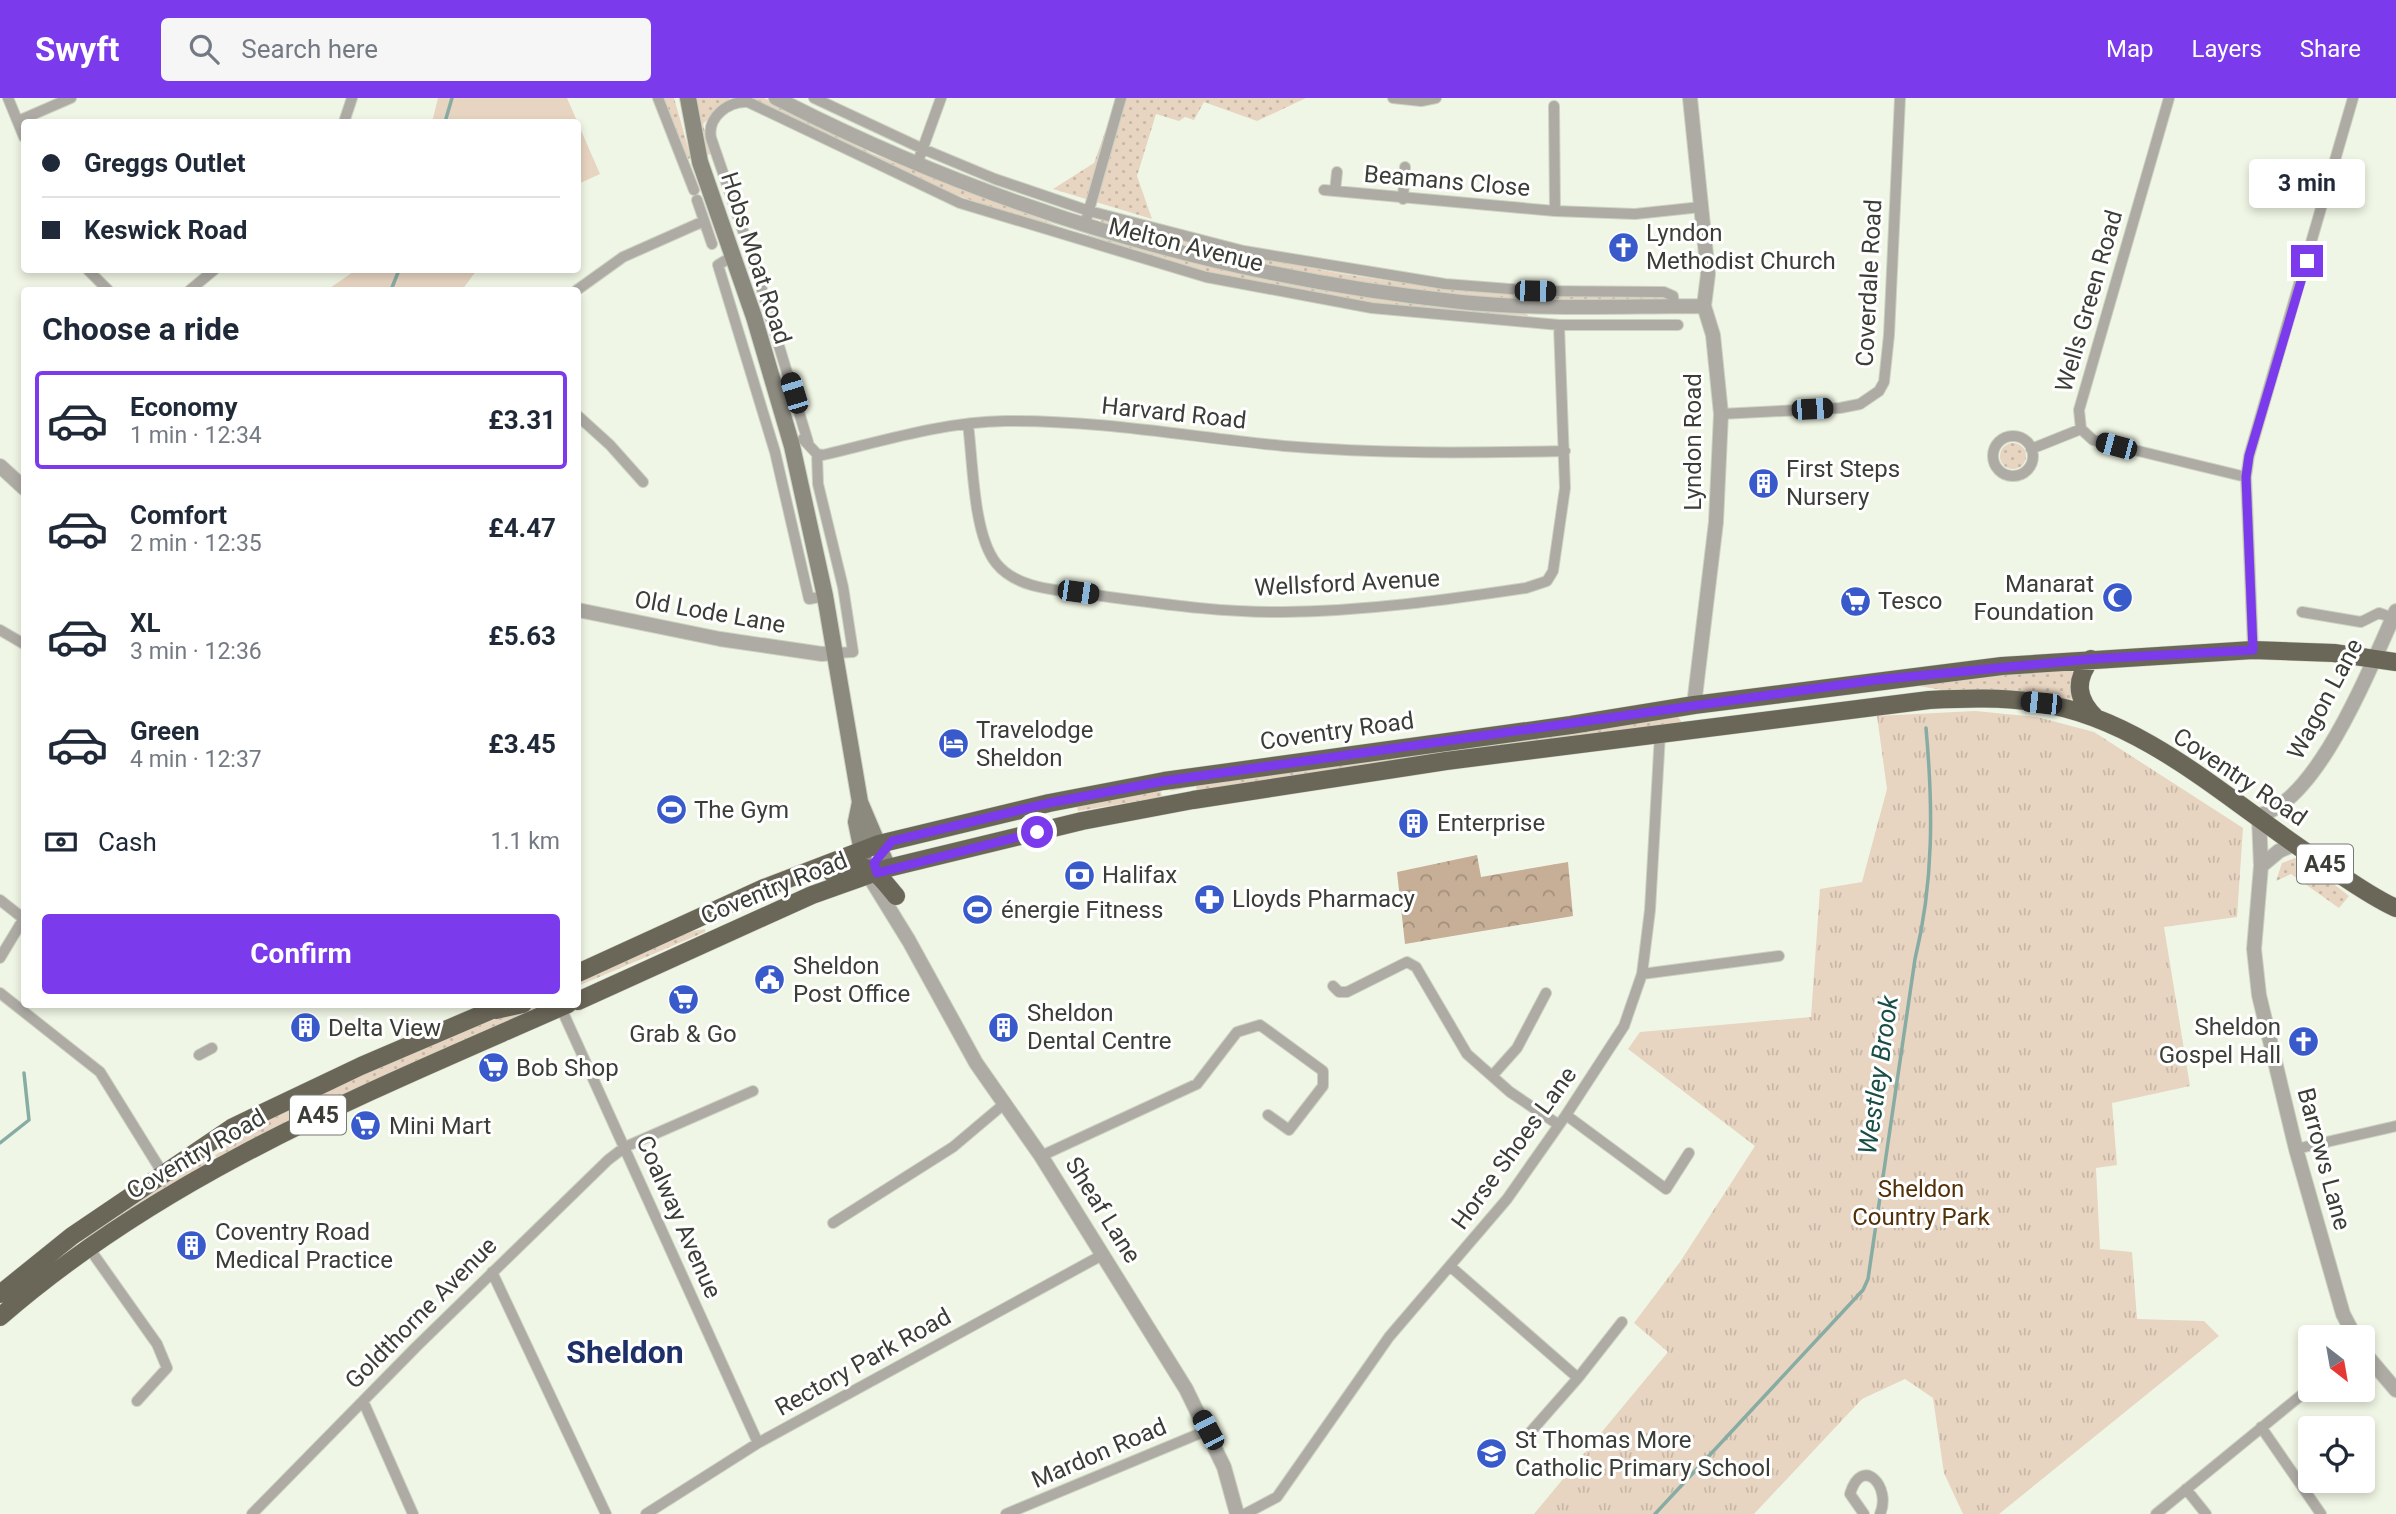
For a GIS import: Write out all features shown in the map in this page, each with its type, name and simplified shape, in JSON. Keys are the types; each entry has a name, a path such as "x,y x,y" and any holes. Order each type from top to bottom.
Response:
{"highway":[{"name":"A45","path":"2091,659 2253,650 2334,653 2396,663"},
{"name":"Coventry Road","path":"581,972 764,888 873,858 1040,805 1164,781 1571,725 1694,705 1917,675 2091,659"},
{"path":"2091,659 2080,682 2079,692 2081,701 2096,718"},
{"path":"1694,705 1705,716 1888,694 1929,700"},
{"name":"Coventry Road","path":"581,997 764,916 873,858 1045,821 1082,821 1194,800 1446,761 1929,700 1990,698 2041,703 2096,718 2198,773 2295,844 2396,908"},
{"path":"873,858 890,900"},
{"path":"581,989 726,924 764,916"},
{"name":"Coventry Road","path":"0,1294 72,1236 162,1172 256,1115 361,1066 499,1008"},
{"name":"Coventry Road","path":"0,1317 89,1248 175,1191 290,1128 557,1008"}],"main road":[{"name":"Hobs Moat Road","path":"688,98 700,162 733,256 790,439 810,487 825,596 860,802 868,817 873,858"},
{"name":"Hobs Moat Road","path":"860,802 856,822 873,858"}],"street":[{"path":"9,98 21,129"},
{"path":"23,119 71,98"},
{"path":"345,119 352,98"},
{"name":"Hobs Moat Road","path":"658,98 712,244"},
{"name":"Melton Avenue","path":"776,98 917,165 1013,203 1083,227 1271,274 1402,295 1534,306 1704,306"},
{"name":"Melton Avenue","path":"814,98 995,179 1089,211 1244,251 1310,264 1446,284 1535,291 1664,292 1673,296 1674,306"},
{"path":"917,165 941,98"},
{"path":"1083,227 1121,98"},
{"path":"1393,98 1421,101 1436,98"},
{"name":"Lyndon Road","path":"1690,98 1708,274 1704,306 1713,335 1721,414 1716,522 1694,705"},
{"name":"Coverdale Road","path":"1721,414 1840,408 1860,404 1879,391 1884,382 1889,335 1900,98"},
{"name":"Wells Green Road","path":"2169,98 2079,411 2081,429 2093,440 2246,477"},
{"path":"2253,650 2246,477 2249,456 2353,98"},
{"name":"Melton Avenue","path":"721,111 742,100 748,102 960,203 1206,277 1372,308 1559,325 1673,325"},
{"name":"Beamans Close","path":"1554,106 1555,211"},
{"name":"Hobs Moat Road","path":"721,111 711,121 711,138 753,260 808,442"},
{"path":"1403,199 1405,167"},
{"name":"Beamans Close","path":"1337,172 1330,190 1403,199 1555,211 1635,214 1701,207"},
{"path":"581,287 623,257 704,221"},
{"name":"Hobs Moat Road","path":"733,256 718,265 775,452 809,599 825,596"},
{"path":"91,273 105,287"},
{"path":"194,287 210,273"},
{"path":"1533,323 1534,306"},
{"path":"1582,325 1586,308"},
{"name":"Wellsford Avenue","path":"968,424 984,541 996,563 1009,575 1041,587 1152,603 1282,612 1424,603 1526,588 1547,581 1555,563 1565,488 1559,325"},
{"path":"581,419 610,444 643,482"},
{"name":"Harvard Road","path":"817,454 823,455 939,427 1004,421 1092,425 1284,446 1423,454 1565,452"},
{"path":"2031,449 2081,429"},
{"path":"790,439 797,438 808,442 817,454"},
{"name":"Hobs Moat Road","path":"817,454 810,487 843,587 853,652 835,653"},
{"path":"0,466 21,485"},
{"name":"Old Lode Lane","path":"581,611 720,639 822,654 835,653"},
{"name":"Wagon Lane","path":"2257,817 2277,810 2289,802 2316,768 2334,738 2394,615 2379,613 2361,622 2302,612"},
{"path":"0,630 21,642"},
{"name":"Horse Shoes Lane","path":"1245,1514 1278,1497 1389,1337 1507,1199 1624,1026 1642,974 1650,910 1660,734"},
{"name":"Barrows Lane","path":"2257,817 2261,866 2254,949 2259,995 2296,1149 2343,1314 2349,1325"},
{"path":"2261,866 2279,851 2295,844"},
{"path":"0,900 21,916"},
{"name":"Sheaf Lane","path":"890,900 953,1026 1104,1254 1208,1430 1224,1467 1237,1514"},
{"path":"0,958 21,923"},
{"path":"1642,974 1779,956"},
{"path":"1333,985 1339,992 1347,992 1407,962 1416,967 1467,1055 1559,1125"},
{"path":"0,993 100,1072 162,1172"},
{"path":"1492,1076 1517,1048 1546,993"},
{"name":"Coalway Avenue","path":"568,1008 625,1147 758,1443"},
{"path":"1041,1156 1197,1084 1237,1032 1260,1025 1323,1071 1324,1079 1323,1086 1289,1130 1268,1115"},
{"path":"199,1055 212,1048"},
{"name":"Goldthorne Avenue","path":"252,1514 492,1272 625,1147 753,1091"},
{"path":"833,1223 953,1147 1004,1104"},
{"path":"1566,1115 1665,1189 1689,1153"},
{"path":"2296,1149 2396,1126"},
{"path":"89,1248 157,1344 167,1368 137,1401"},
{"name":"Rectory Park Road","path":"646,1514 758,1443 1104,1254"},
{"path":"1451,1266 1578,1378"},
{"path":"492,1272 606,1514"},
{"name":"Coventry Road","path":"0,1329 16,1303"},
{"path":"1527,1436 1622,1322"},
{"path":"2375,1365 2396,1390"},
{"path":"2157,1514 2298,1398"},
{"path":"363,1401 413,1514"},
{"path":"2262,1427 2321,1514"},
{"name":"Mardon Road","path":"1006,1514 1208,1430"},
{"path":"1864,1514 1850,1494 1857,1478 1862,1475 1872,1477 1879,1483 1883,1493 1880,1514"},
{"path":"2186,1489 2206,1514"}],"green space":[{"path":"438,98 567,98 576,119 433,119"},
{"path":"662,98 674,98 691,158 686,160"},
{"path":"697,98 730,98 703,124 711,154 707,155 696,108"},
{"path":"751,98 764,98 873,154 1071,231 1266,279 1526,312 1528,316 1381,306 1215,274 1048,228 932,186"},
{"path":"1117,98 1306,98 1257,121 1204,102 1194,120 1185,117 1179,121 1156,114 1137,176 1152,219 1053,189 1094,163"},
{"path":"581,130 600,174 581,183"},
{"path":"1101,219 1277,261 1367,278 1457,288 1660,295 1665,298 1664,301 1520,300 1398,289 1298,272 1199,250 1101,225"},
{"path":"352,273 475,273 464,287 331,287"},
{"path":"2013,443 2022,447 2026,456 2022,465 2013,469 2004,465 2000,456 2004,447"},
{"path":"2069,668 2073,672 2072,699 2067,702 2000,690 1942,690 1913,685 1867,686"},
{"name":"Sheldon Country Park","path":"1975,711 2037,717 2094,732 2243,828 2237,917 2164,927 2190,1086 2112,1103 2117,1165 2096,1168 2100,1249 2132,1252 2137,1319 2204,1321 2219,1336 1999,1514 1963,1514 1944,1473 1933,1398 1905,1379 1862,1399 1754,1514 1534,1514 1668,1352 1634,1323 1680,1262 1755,1146 1628,1049 1640,1032 1811,1017 1820,889 1862,882 1887,789 1877,716"},
{"path":"1676,714 1684,725 1197,793 1196,786 1171,791 1170,788"},
{"path":"1160,789 1162,796 1186,793 1078,811 1076,803"},
{"path":"1477,855 1481,877 1568,862 1573,916 1405,944 1397,872"},
{"path":"2295,858 2311,866 2349,896 2339,908 2291,874 2276,881 2282,863"},
{"path":"705,929 705,932 581,985 581,977 680,933"},
{"path":"542,1008 285,1122 217,1159 215,1155 227,1148 223,1141 350,1077 515,1012"},
{"path":"203,1158 207,1163 84,1243 79,1237"}],"waterway":[{"path":"446,119 452,98"},
{"path":"392,287 398,273"},
{"name":"Westley Brook","path":"1655,1514 1863,1290 1868,1279 1929,873 1931,815 1926,728"},
{"path":"0,1143 29,1120 24,1073"}],"place":[{"name":"Lyndon Methodist Church","path":"1623,247"},
{"name":"First Steps Nursery","path":"1763,483"},
{"name":"Manarat Foundation","path":"2117,598"},
{"name":"Tesco","path":"1855,601"},
{"name":"Travelodge Sheldon","path":"953,744"},
{"name":"The Gym","path":"671,810"},
{"name":"Enterprise","path":"1414,823"},
{"name":"Halifax","path":"1079,875"},
{"name":"Lloyds Pharmacy","path":"1209,899"},
{"name":"énergie Fitness","path":"978,910"},
{"name":"Sheldon Post Office","path":"770,980"},
{"name":"Grab & Go","path":"683,1000"},
{"name":"Sheldon Dental Centre","path":"1004,1027"},
{"name":"Delta View","path":"305,1028"},
{"name":"Sheldon Gospel Hall","path":"2304,1041"},
{"name":"Bob Shop","path":"493,1068"},
{"name":"Mini Mart","path":"366,1126"},
{"name":"Coventry Road Medical Practice","path":"192,1246"},
{"name":"St Thomas More Catholic Primary School","path":"1492,1454"}],"district":[{"name":"Sheldon","path":"625,1352"}],"route":[{"path":"1037,832 916,860 877,873 874,863 892,841 1049,803 1164,781 1875,680 2002,666 2253,650 2246,477 2249,456 2307,261"}]}
